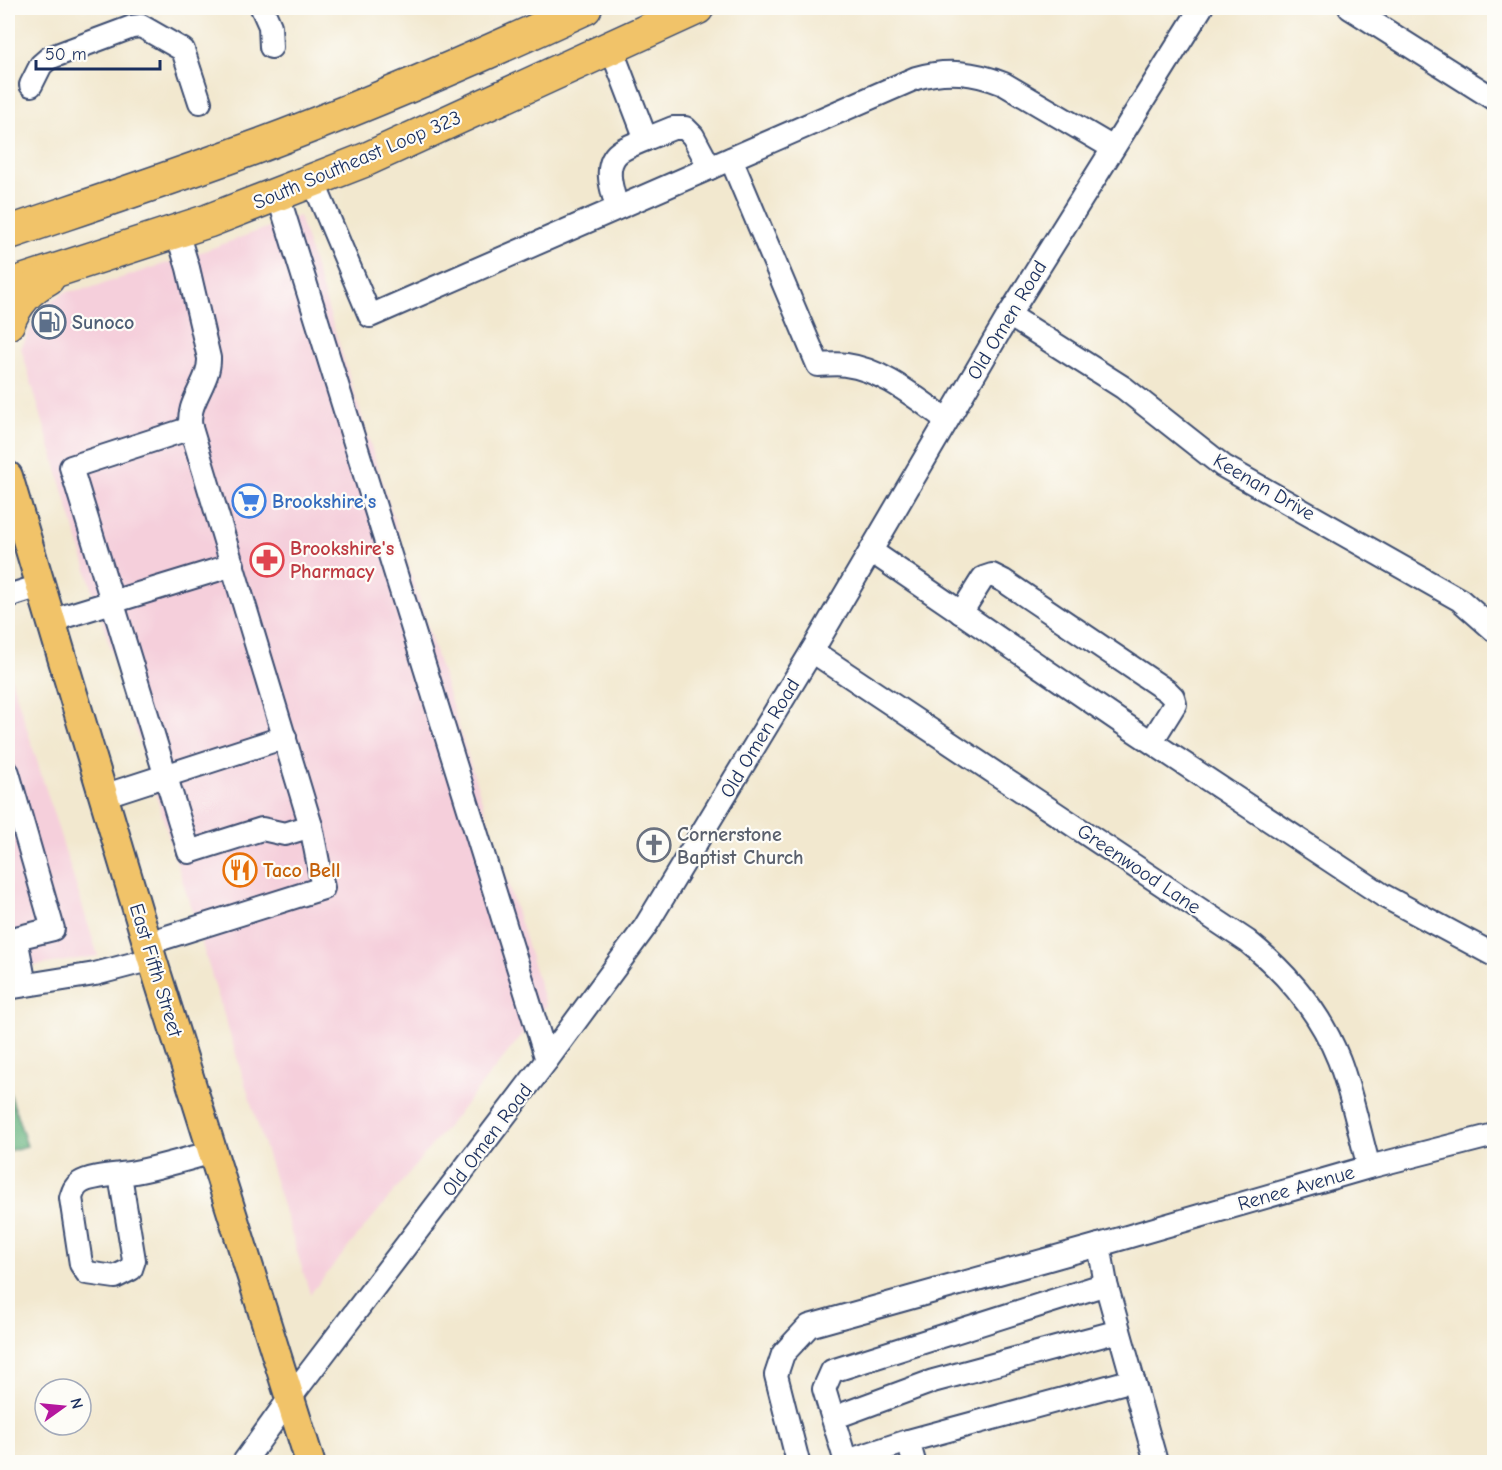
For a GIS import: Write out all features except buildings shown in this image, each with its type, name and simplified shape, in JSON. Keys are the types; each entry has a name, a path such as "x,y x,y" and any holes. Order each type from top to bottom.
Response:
{"highway":[{"path":"8,232 253,148 408,86 585,8"},
{"name":"South Southeast Loop 323","path":"8,286 177,232 313,181 423,134 610,48 688,9"},
{"path":"8,210 98,202"},
{"path":"8,322 20,300 28,291 69,267"}],"main road":[{"name":"East Fifth Street","path":"8,476 12,508 40,586 150,951 310,1462"}],"street":[{"path":"262,8 270,26 271,47"},
{"name":"Old Omen Road","path":"244,1462 645,927 812,651 1009,315 1201,8"},
{"path":"1350,8 1494,99"},
{"path":"31,85 41,65 49,58 132,27 141,26 183,50 201,102"},
{"path":"610,48 646,139"},
{"path":"313,181 370,316 916,78 942,72 970,74 1004,84 1113,148"},
{"path":"617,208 610,179 611,164 618,153 646,139 673,128 685,128 693,136 710,168"},
{"path":"731,159 818,365 844,364 865,369 903,389 947,420"},
{"path":"278,195 547,1060"},
{"path":"8,773 16,834 53,929 16,938 16,986 107,972 150,951 323,888 311,826 191,429 190,412 207,373 209,358 188,268 177,232"},
{"name":"Keenan Drive","path":"1009,315 1124,388 1223,466 1460,600 1494,630"},
{"path":"191,429 70,467 189,852 262,829 285,834 311,826"},
{"path":"871,551 1384,896 1494,955"},
{"path":"50,621 233,565"},
{"path":"962,613 984,578 992,575 1004,581 1173,697 1175,704 1152,741"},
{"path":"8,596 40,586"},
{"name":"Greenwood Lane","path":"812,651 1238,934 1271,960 1299,990 1321,1024 1339,1060 1369,1167"},
{"path":"103,796 285,737"},
{"name":"Renee Avenue","path":"798,1462 776,1375 783,1354 809,1326 1369,1167 1494,1135"},
{"path":"120,1175 213,1152"},
{"path":"1099,1245 1106,1284 1156,1462"},
{"path":"1106,1284 832,1371 824,1389 846,1462 911,1452 1133,1380"},
{"path":"833,1418 933,1381 1119,1331"}],"shaded area":[{"path":"299,216 546,1006 310,1294 93,591 21,348 41,308 65,292 90,288 204,251"},
{"path":"8,668 98,956 8,970"}],"green space":[{"path":"8,1087 27,1146 8,1151"}],"place":[{"name":"Sunoco","path":"49,322"},
{"name":"Brookshire's","path":"249,501"},
{"name":"Brookshire's Pharmacy","path":"267,560"},
{"name":"Cornerstone Baptist Church","path":"654,845"},
{"name":"Taco Bell","path":"240,870"}]}
